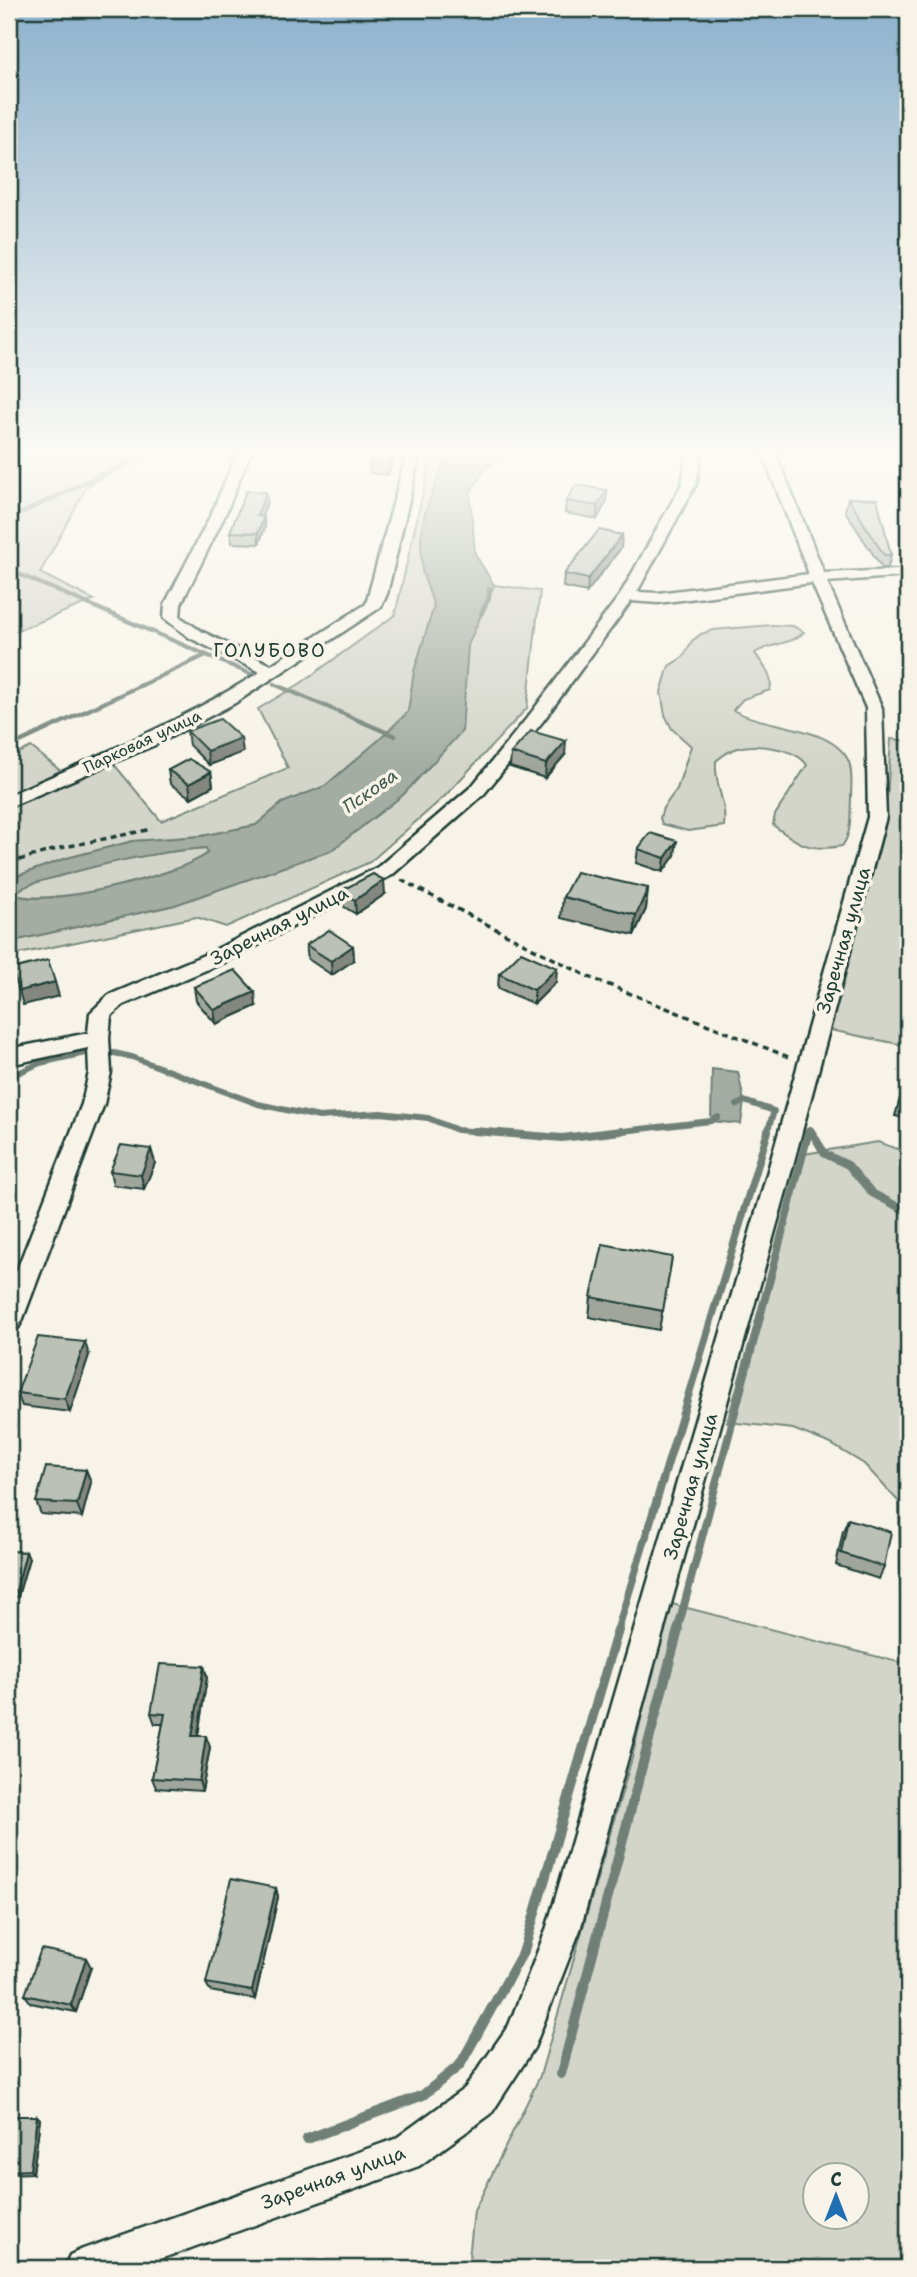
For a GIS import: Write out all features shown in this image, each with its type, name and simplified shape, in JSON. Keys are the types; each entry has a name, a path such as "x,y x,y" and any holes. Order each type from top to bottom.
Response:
{"street":[{"path":"197,555 173,604 172,618 184,629 253,659 272,673 358,617 377,601 388,555"},
{"name":"Заречная улица","path":"9,1321 93,1104 100,1072 98,1038 101,1013 116,1000 218,957 385,872 478,790 627,596 652,555"},
{"name":"Заречная улица","path":"83,2268 406,2153 478,2101 522,2036 564,1930 769,1209 877,817 874,708 809,555"},
{"path":"627,596 658,598 789,579 901,574 908,571"},
{"name":"Парковая улица","path":"9,802 151,740 272,673"},
{"path":"9,1058 98,1038"}],"path":[{"path":"9,863 60,848 152,829"},
{"path":"385,872 589,977 807,1064"}],"shaded area":[{"path":"9,555 50,555 40,573 94,600 9,634"},
{"path":"409,555 423,555 422,571 434,606 414,672 408,712 325,786 282,803 256,825 202,836 133,841 67,858 9,879 9,758 31,747 67,776 108,757 161,821 288,768 258,709 301,683 395,615"},
{"path":"494,585 540,591 527,708 444,797 370,862 226,927 196,917 9,956 9,942 175,905 462,731 467,645"},
{"path":"793,626 804,632 793,639 755,653 769,675 770,690 743,699 733,710 762,721 813,734 841,750 849,762 852,780 850,824 842,846 821,848 805,845 773,825 775,815 807,765 794,754 774,748 743,747 730,751 716,761 724,826 688,831 662,824 660,818 663,808 677,789 691,746 672,729 665,715 661,692 669,666 683,657 692,641 701,634 713,630"},
{"path":"891,739 908,741 908,1046 830,1030 885,827"},
{"path":"206,848 208,853 193,861 112,887 52,897 29,897 13,893 36,883 114,862"},
{"path":"878,1142 908,1153 908,2268 468,2268 474,2211 540,2076 632,1758 668,1603 902,1663 899,1502 864,1464 831,1444 793,1429 727,1422 804,1154"}],"water":[{"name":"Пскова","path":"422,555 476,555 494,585 468,645 462,731 403,795 332,850 175,905 9,942 9,879 67,858 133,841 202,836 256,825 282,803 325,786 380,739 408,712 414,672 434,606 422,571","holes":["206,848 208,853 171,871 81,894 30,898 14,894 36,883 114,862"]},
{"path":"712,1069 738,1072 744,1101 741,1124 711,1121"}],"building":[{"path":"579,555 606,555 588,579 564,574"},
{"path":"220,719 241,738 207,751 187,731"},
{"path":"531,731 566,741 546,764 511,753"},
{"path":"189,759 211,772 189,784 168,770"},
{"path":"650,833 677,841 665,858 638,849"},
{"path":"576,872 648,888 636,915 563,897"},
{"path":"373,874 384,880 355,900 340,891"},
{"path":"329,930 353,946 331,961 306,945"},
{"path":"521,952 557,968 534,990 499,974"},
{"path":"48,960 55,982 19,991 12,969"},
{"path":"235,970 255,992 214,1010 194,987"},
{"path":"908,1069 908,1104 900,1102"},
{"path":"121,1145 151,1149 141,1175 110,1171"},
{"path":"603,1244 672,1257 663,1311 591,1297"},
{"path":"38,1337 85,1342 65,1399 17,1393"},
{"path":"46,1467 86,1470 77,1504 36,1502"},
{"path":"848,1519 891,1532 884,1567 841,1553"},
{"path":"9,1551 26,1552 16,1591 9,1590"},
{"path":"160,1664 204,1666 192,1736 206,1736 199,1781 152,1778 165,1714 151,1713"},
{"path":"231,1879 276,1888 252,1991 206,1983"},
{"path":"41,1949 86,1958 71,2005 25,1995"},
{"path":"14,2116 37,2116 30,2170 9,2171"}],"waterway":[{"path":"9,570 253,675"},
{"path":"481,614 489,598 489,589"},
{"path":"12,746 9,747 206,655"},
{"path":"274,684 395,736"},
{"path":"9,1077 40,1063 85,1053"},
{"path":"114,1053 132,1057 258,1104 319,1117 380,1113 428,1118 457,1130 497,1133"},
{"path":"737,1105 744,1101 774,1111 767,1133"},
{"path":"605,1133 711,1121 718,1117"},
{"path":"809,1133 810,1129 811,1131"},
{"path":"474,1131 562,1138 621,1131"},
{"path":"617,1632 768,1131"},
{"path":"677,1632 809,1131"},
{"path":"811,1131 825,1154 848,1165 872,1193 908,1212"},
{"path":"307,2139 423,2095 460,2065 524,1950 618,1630"},
{"path":"561,2074 678,1630"}],"district":[{"name":"ГОЛУБОВО","path":"270,650"}]}
